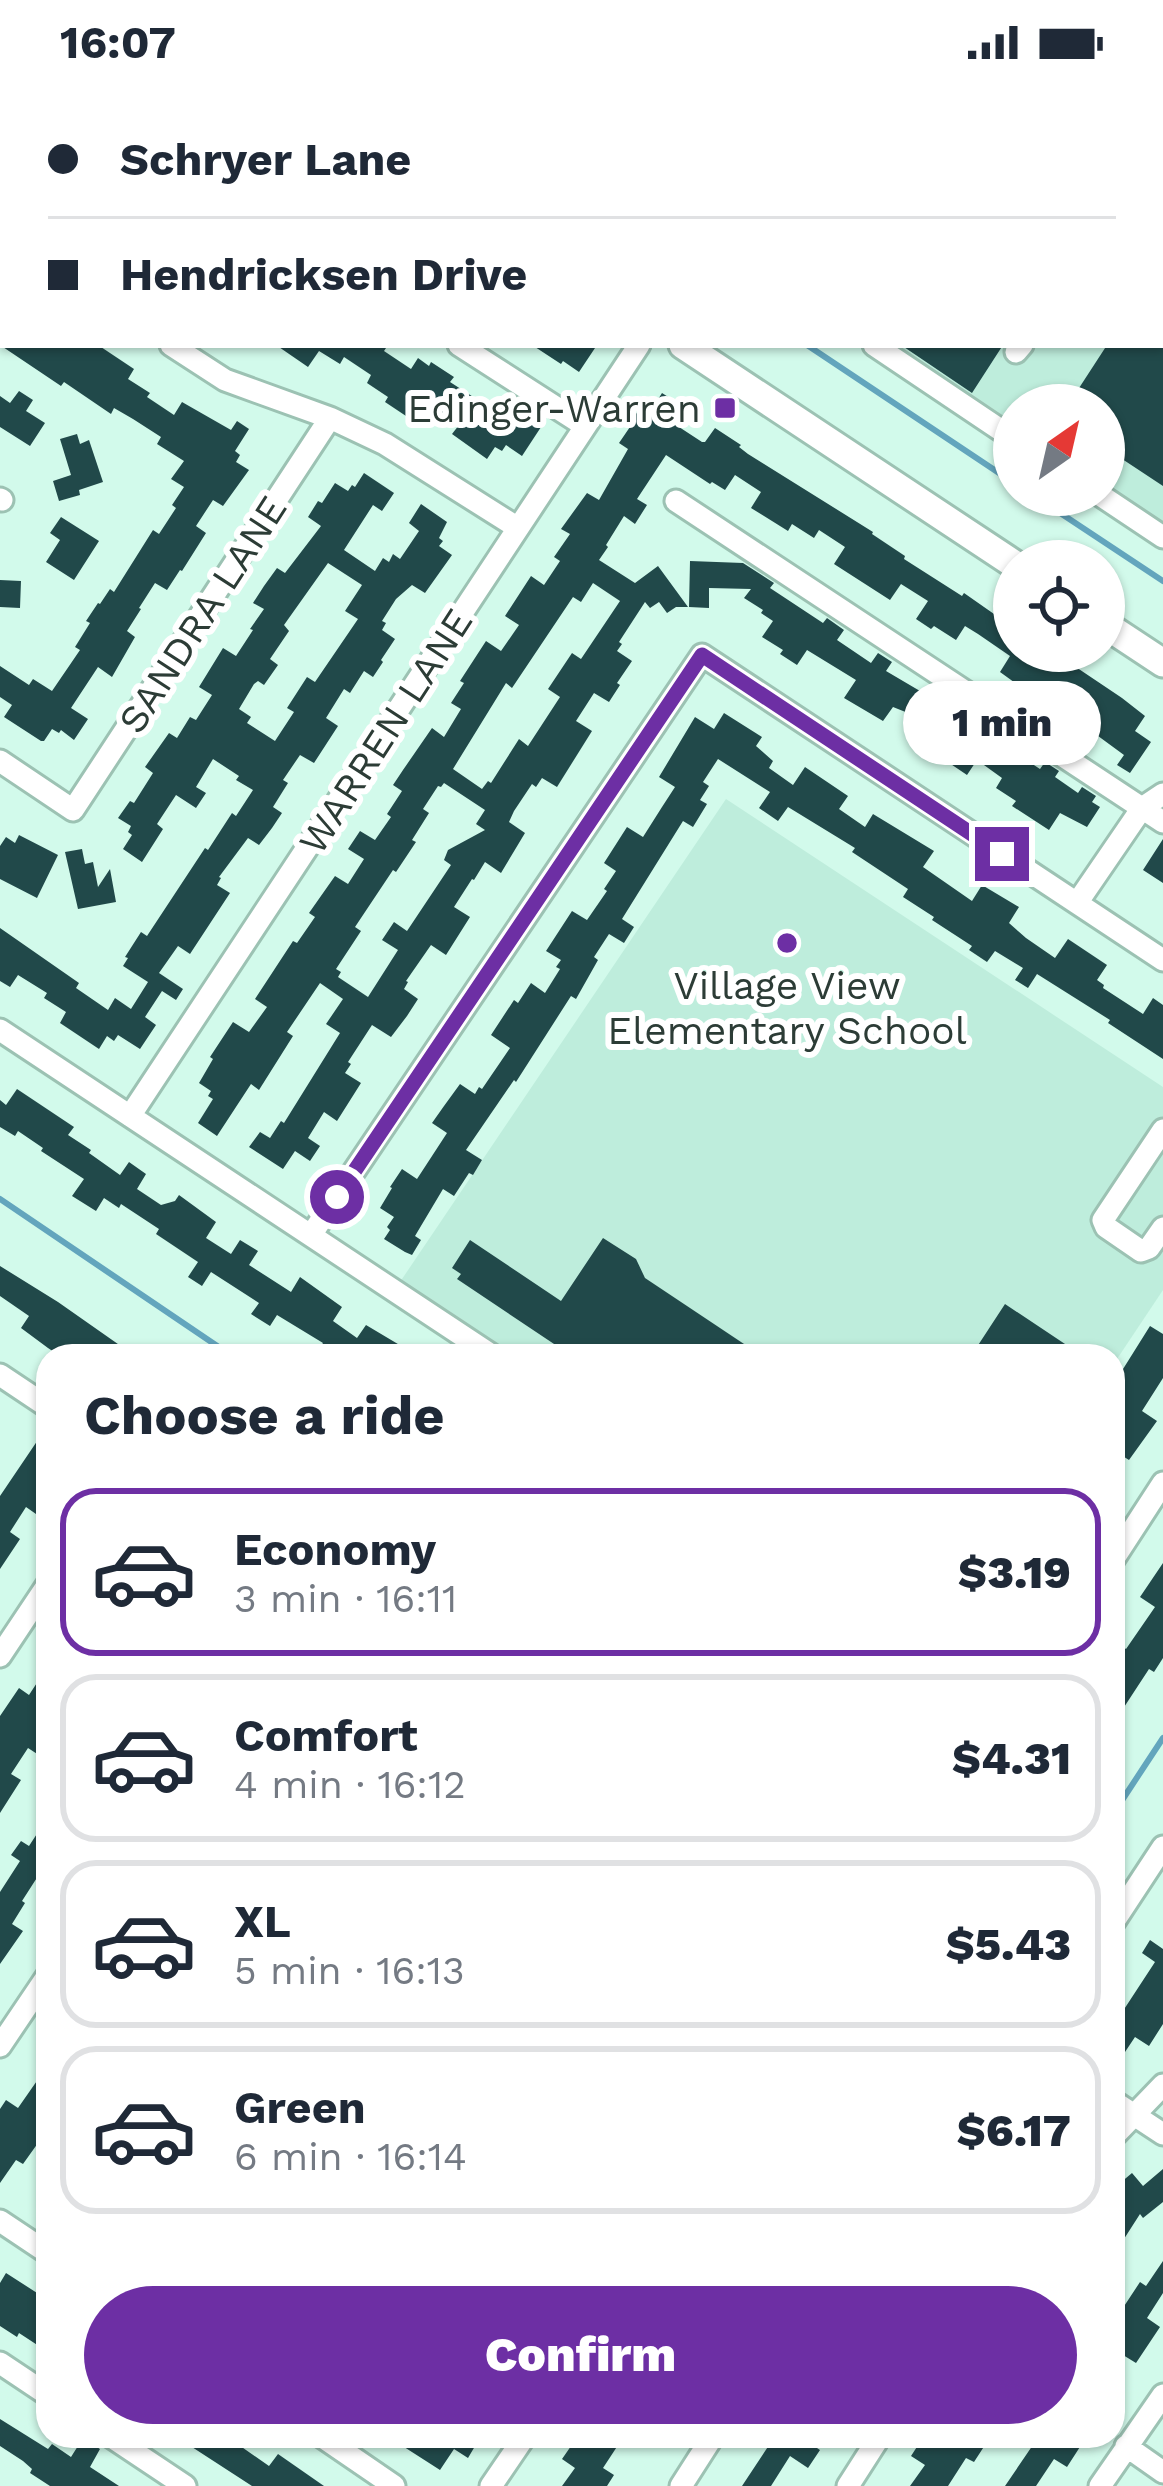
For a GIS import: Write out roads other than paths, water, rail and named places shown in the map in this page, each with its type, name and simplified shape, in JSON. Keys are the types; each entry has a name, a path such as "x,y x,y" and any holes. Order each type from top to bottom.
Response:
{"main road":[{"path":"688,348 993,550"},
{"path":"1125,638 1163,663"}],"street":[{"path":"176,348 225,380 330,418 385,444 518,529"},
{"path":"464,348 585,426"},
{"name":"WARREN LANE","path":"130,1116 637,348"},
{"path":"878,348 993,425"},
{"name":"SANDRA LANE","path":"0,761 73,810 330,418"},
{"path":"676,501 1163,822"},
{"path":"1125,512 1163,537"},
{"path":"311,1235 702,655 1163,960"},
{"path":"1077,903 1142,808 1163,794"},
{"path":"0,1030 475,1344"},
{"path":"1163,1130 1103,1220 1141,1251 1149,1248 1163,1228"},
{"path":"0,1375 36,1399"},
{"path":"1125,1542 1163,1483"},
{"path":"0,1655 36,1602"},
{"path":"1125,1905 1163,1847"},
{"path":"0,2046 36,1993"},
{"path":"1125,2126 1163,2085"},
{"path":"1125,2109 1163,2134"},
{"path":"0,2221 36,2245"},
{"path":"0,2362 36,2387"},
{"path":"1163,2395 1126,2446 1163,2472"},
{"path":"128,2448 185,2486"},
{"path":"339,2448 394,2486"},
{"path":"491,2486 517,2448"},
{"path":"681,2486 705,2448"},
{"path":"848,2486 872,2448"},
{"path":"1100,2486 1125,2448"}],"waterway":[{"path":"812,348 993,469"},
{"path":"1065,516 1163,581"},
{"path":"0,1199 214,1344"},
{"path":"1125,1796 1163,1738"}],"place":[{"name":"Edinger-Warren","path":"725,408"},
{"name":"Village View Elementary School","path":"787,943"}]}
